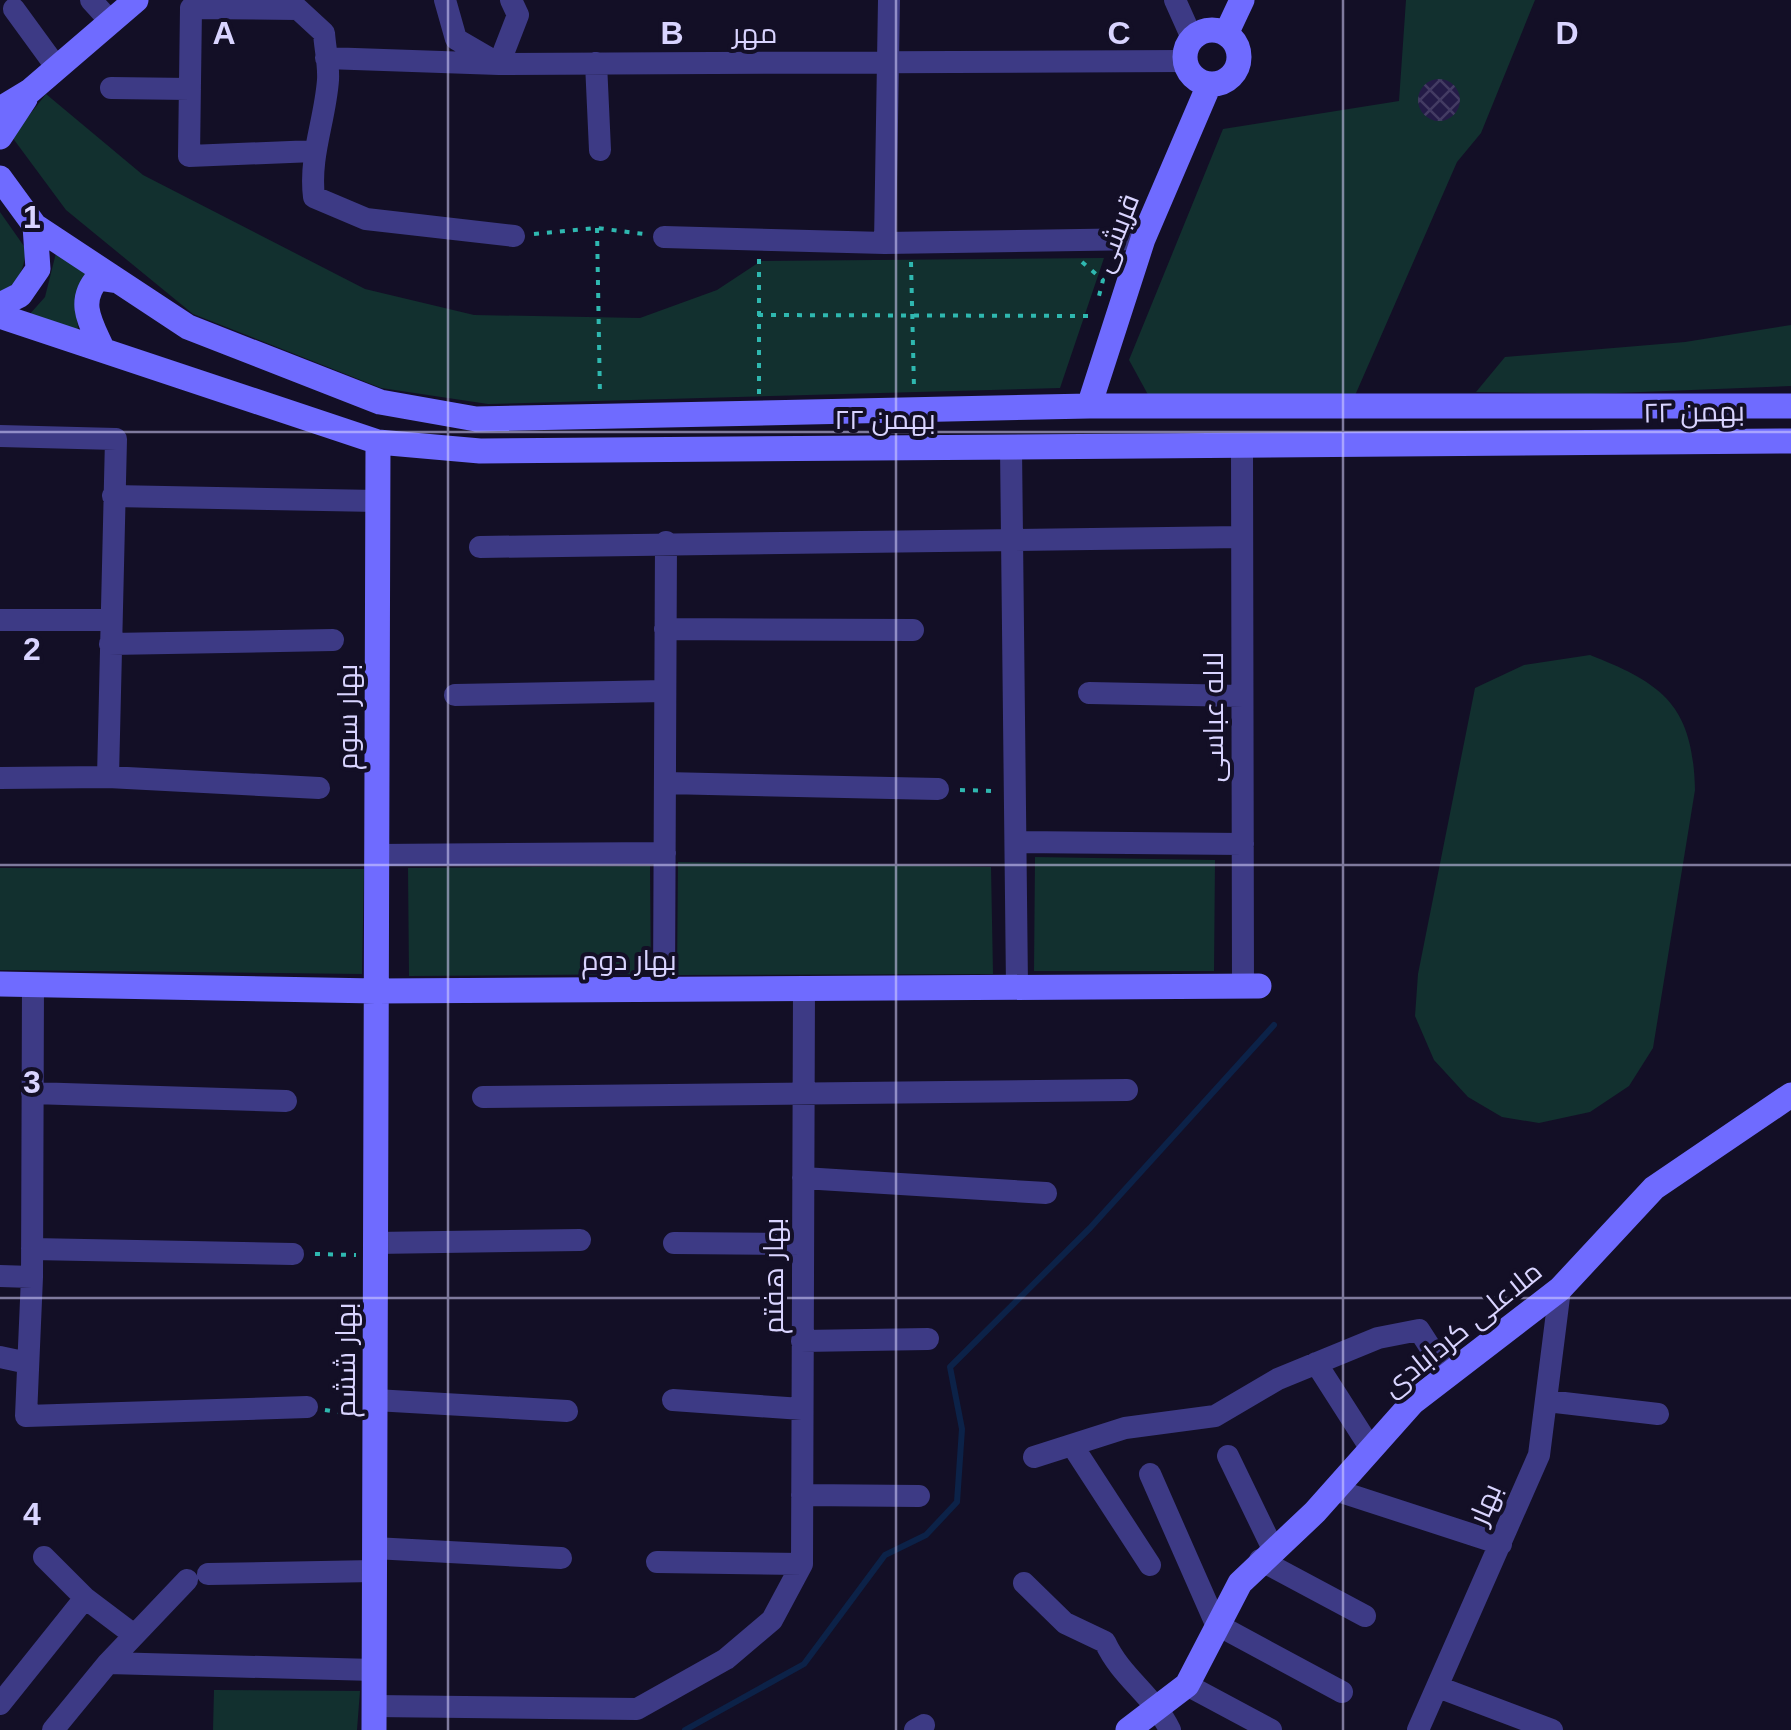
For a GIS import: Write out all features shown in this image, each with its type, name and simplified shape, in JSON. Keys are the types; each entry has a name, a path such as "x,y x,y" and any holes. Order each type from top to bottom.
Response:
{"main road":[{"path":"0,109 30,90 136,0"},
{"path":"1226,34 1242,0"},
{"path":"1214,30 1226,34 1239,54 1238,66 1232,76 1209,85 1198,81 1188,50 1214,30"},
{"name":"قریشی","path":"1089,406 1106,316 1209,85"},
{"path":"0,137 30,90"},
{"path":"0,178 35,226 38,269 20,294 0,305"},
{"name":"۲۲ بهمن","path":"35,226 188,327 380,402 476,420 1089,406 1791,406"},
{"path":"102,346 87,318 85,301 98,278 118,281"},
{"name":"۲۲ بهمن","path":"0,316 102,346 378,442 480,451 1791,440"},
{"name":"بهار سوم","path":"376,991 378,442"},
{"name":"بهار دوم","path":"0,984 376,991 1251,986"},
{"name":"بهار ششم","path":"374,1718 376,991"},
{"name":"ملاعلی کردابادی","path":"1128,1730 1164,1719 1187,1685 1240,1583 1335,1490 1413,1402 1560,1289 1654,1188 1791,1095"}],"street":[{"path":"91,0 111,22"},
{"path":"445,0 456,40 499,64 518,14 511,0"},
{"path":"884,243 889,0"},
{"path":"1175,0 1188,50"},
{"path":"314,152 189,156 190,8 298,9 324,33 328,79 311,169 314,197 366,219 514,236"},
{"path":"14,9 57,68"},
{"name":"مهر","path":"326,58 499,64 888,62 1188,50"},
{"path":"596,63 600,150"},
{"path":"111,88 190,89"},
{"path":"664,237 884,243 1143,239"},
{"path":"0,436 116,439 108,777"},
{"name":"لاله عباسی","path":"1242,447 1243,844 1251,986"},
{"path":"1011,448 1017,987"},
{"path":"113,496 378,501"},
{"path":"480,546 1242,538"},
{"path":"664,989 666,542"},
{"path":"0,620 110,620"},
{"path":"666,629 913,630"},
{"path":"110,644 333,640"},
{"path":"455,694 665,691"},
{"path":"1089,693 1242,696"},
{"path":"0,778 108,777 319,788"},
{"path":"665,782 938,790"},
{"path":"1016,842 1243,844"},
{"path":"377,856 665,853"},
{"path":"32,985 32,1276 26,1416 308,1407"},
{"name":"بهار هفتم","path":"802,1564 804,988"},
{"path":"483,1097 1127,1090"},
{"path":"32,1093 286,1101"},
{"path":"803,1178 1046,1194"},
{"path":"375,1249 580,1240"},
{"path":"674,1243 803,1244"},
{"path":"32,1249 293,1254"},
{"path":"0,1276 32,1276"},
{"name":"بهار","path":"1418,1730 1539,1455 1560,1289"},
{"path":"1034,1457 1125,1428 1215,1416 1254,1391 1378,1338 1419,1330 1448,1375"},
{"path":"802,1341 928,1339"},
{"path":"0,1357 28,1363"},
{"path":"1316,1363 1371,1449"},
{"path":"673,1400 802,1409"},
{"path":"1547,1401 1658,1414"},
{"path":"375,1409 567,1411"},
{"path":"1072,1445 1150,1565"},
{"path":"1228,1456 1267,1555 1365,1616"},
{"path":"1150,1474 1216,1624 1342,1692"},
{"path":"1335,1490 1501,1544"},
{"path":"802,1495 919,1496"},
{"path":"44,1557 85,1598 134,1635"},
{"path":"53,1730 134,1635 198,1577 374,1560 561,1558"},
{"path":"374,1718 637,1709 726,1659 772,1620 802,1564 657,1562"},
{"path":"1024,1584 1065,1623 1105,1642 1116,1668 1164,1719"},
{"path":"0,1704 85,1598"},
{"path":"1105,1642 1116,1620"},
{"path":"108,1663 374,1670"},
{"path":"1187,1685 1270,1730"},
{"path":"1438,1687 1552,1730"}],"path":[{"path":"514,236 596,228 664,237"},
{"path":"596,228 600,417"},
{"path":"759,240 759,413"},
{"path":"910,242 914,410"},
{"path":"1076,258 1096,269 1103,280 1098,298"},
{"path":"758,316 1106,316"},
{"path":"1089,333 1106,316"},
{"path":"938,790 1015,792"},
{"path":"293,1254 375,1249"},
{"path":"308,1407 375,1409"}],"green space":[{"path":"1406,0 1535,0 1481,133 1457,162 1353,400 1152,402 1129,360 1223,129 1399,101"},
{"path":"46,94 143,175 365,289 474,315 640,318 717,290 761,261 1104,258 1060,388 488,404 381,388 193,314 66,210 12,137"},
{"path":"0,212 26,249 19,275 0,293"},
{"path":"58,245 95,272 77,303 78,334 29,315 45,297"},
{"path":"1791,325 1791,386 1591,394 1476,392 1505,357 1685,342"},
{"path":"1590,655 1637,677 1670,702 1688,738 1695,790 1653,1048 1629,1086 1590,1112 1539,1123 1502,1117 1468,1097 1434,1060 1415,1016 1418,974 1475,688 1524,665"},
{"path":"1035,857 1215,860 1214,971 1034,971"},
{"path":"678,862 991,867 993,974 677,975"},
{"path":"650,866 651,974 409,976 408,868"},
{"path":"0,868 364,869 362,974 0,970"},
{"path":"214,1690 360,1691 357,1730 213,1730"}],"building":[{"path":"1439,79 1454,85 1460,100 1454,115 1439,121 1424,115 1418,100 1424,85"}],"waterway":[{"path":"685,1730 804,1664 885,1555 926,1535 957,1502 962,1429 950,1367 1090,1228 1274,1025"}]}
